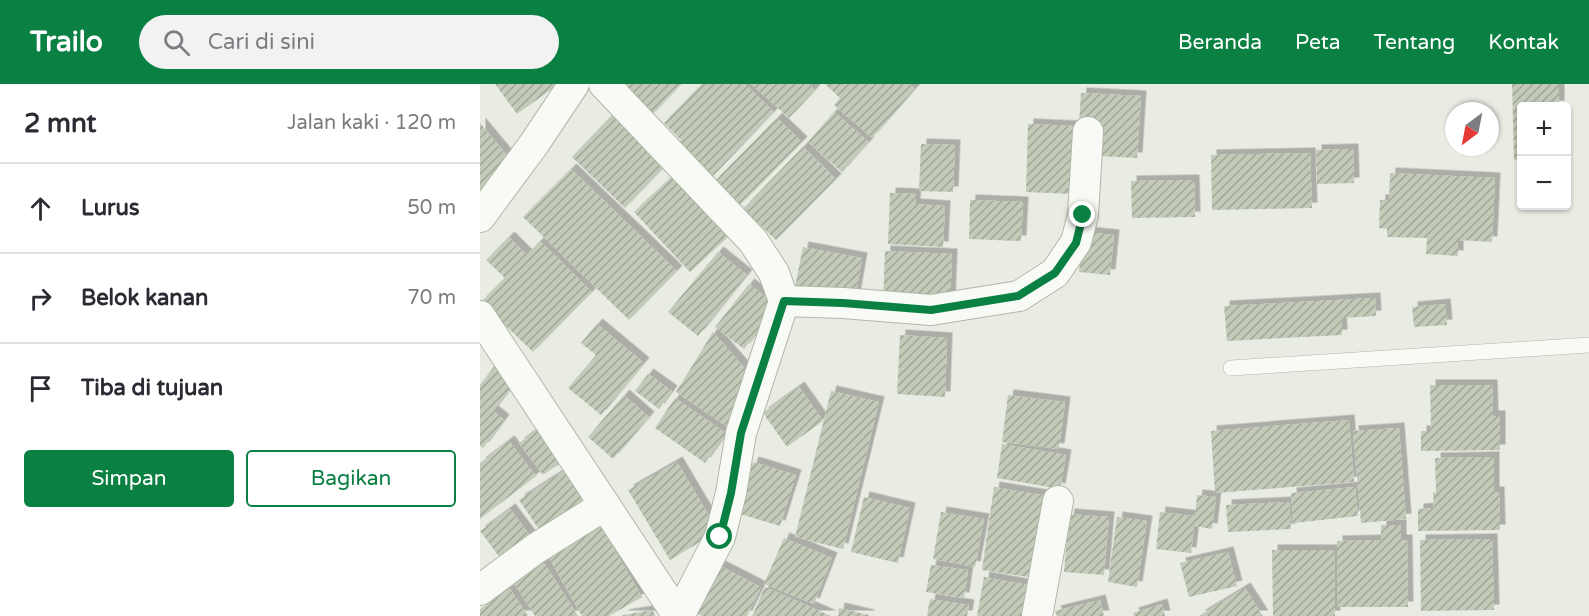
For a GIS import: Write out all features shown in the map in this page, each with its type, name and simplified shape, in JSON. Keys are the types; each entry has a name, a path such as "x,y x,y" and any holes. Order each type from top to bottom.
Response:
{"street":[{"path":"480,217 534,144 574,84"},
{"path":"480,316 678,616 720,537 731,493 741,433 784,301 774,273 753,241 604,84"},
{"path":"784,301 931,310 1018,296 1055,273 1076,243 1083,215 1088,132"},
{"path":"1037,616 1058,501"},
{"path":"485,576 535,549 605,506"}],"lane":[{"path":"1231,368 1589,345"}],"building":[{"path":"495,84 559,84 517,114"},
{"path":"622,84 681,84 651,116"},
{"path":"702,84 745,84 774,112 711,178 677,144 681,140 664,123"},
{"path":"751,84 808,84 815,90 789,118"},
{"path":"825,84 910,84 915,89 872,138 834,105 840,98"},
{"path":"1512,84 1559,84 1559,102 1517,102 1517,160 1514,160"},
{"path":"1081,93 1141,96 1137,158 1098,156 1079,124"},
{"path":"615,112 668,163 625,208 572,157"},
{"path":"834,112 869,142 842,172 808,142"},
{"path":"777,118 802,142 739,206 714,182"},
{"path":"480,123 515,165 480,194"},
{"path":"1028,124 1074,126 1072,194 1026,192"},
{"path":"921,144 955,145 953,192 919,191"},
{"path":"803,147 836,179 776,240 743,209"},
{"path":"1353,149 1354,183 1317,184 1316,150"},
{"path":"1310,153 1312,208 1212,210 1211,155"},
{"path":"571,169 677,271 629,320 523,217"},
{"path":"1390,173 1495,178 1492,242 1458,240 1458,256 1426,254 1427,238 1387,237 1387,229 1379,228 1380,200 1389,200"},
{"path":"675,174 731,234 690,272 634,212"},
{"path":"1194,180 1195,217 1132,218 1131,181"},
{"path":"890,193 916,194 915,204 945,206 943,247 888,244"},
{"path":"970,200 1023,202 1021,241 969,239"},
{"path":"1084,232 1114,235 1110,275 1079,272"},
{"path":"509,237 527,255 540,241 592,292 533,352 481,302 505,278 486,260"},
{"path":"803,247 862,258 855,298 795,287"},
{"path":"885,251 952,254 950,305 883,302"},
{"path":"718,252 747,275 698,336 668,312"},
{"path":"749,284 778,306 744,349 715,327"},
{"path":"1375,298 1376,316 1341,318 1342,335 1227,341 1224,306"},
{"path":"1445,304 1447,325 1414,327 1412,307"},
{"path":"597,324 644,363 601,415 568,388 596,355 581,343"},
{"path":"713,332 753,378 729,428 676,392"},
{"path":"900,335 947,338 945,397 897,394"},
{"path":"495,365 516,381 493,411 504,420 483,448 480,446 480,385"},
{"path":"648,374 672,391 659,409 635,391"},
{"path":"1430,385 1492,385 1493,416 1500,416 1500,450 1421,451 1421,431 1431,431"},
{"path":"799,387 823,421 787,447 763,413"},
{"path":"831,391 879,402 843,549 795,537"},
{"path":"624,395 649,417 613,459 588,437"},
{"path":"1008,395 1065,402 1059,449 1002,442"},
{"path":"675,398 726,433 705,463 655,428"},
{"path":"1349,420 1354,482 1215,493 1211,431"},
{"path":"541,427 565,460 543,475 519,443"},
{"path":"1399,428 1406,519 1361,523 1353,431"},
{"path":"509,441 536,476 480,519 480,463"},
{"path":"1002,444 1066,455 1060,489 997,478"},
{"path":"1494,457 1494,492 1499,492 1500,530 1418,531 1418,509 1434,508 1435,458"},
{"path":"677,462 718,531 670,560 628,490"},
{"path":"753,462 796,475 780,526 737,513"},
{"path":"570,467 595,504 544,537 519,500"},
{"path":"994,487 1048,496 1035,578 982,570"},
{"path":"1355,487 1358,516 1293,523 1291,493"},
{"path":"1197,495 1216,497 1212,529 1194,526 1191,553 1156,549 1160,512 1195,516"},
{"path":"864,497 910,508 898,563 851,552"},
{"path":"1289,502 1291,529 1228,532 1226,505"},
{"path":"510,509 534,541 504,563 480,531"},
{"path":"941,512 984,519 975,567 933,559"},
{"path":"1069,514 1109,517 1104,575 1064,572"},
{"path":"595,517 642,597 609,616 582,616 543,547"},
{"path":"1117,517 1147,521 1137,587 1108,582"},
{"path":"1381,525 1401,525 1401,540 1407,540 1408,607 1338,607 1337,541 1381,540"},
{"path":"784,538 832,558 814,604 764,584"},
{"path":"1492,539 1494,610 1421,611 1420,540"},
{"path":"1272,550 1334,550 1335,616 1273,616"},
{"path":"1228,552 1237,586 1189,597 1180,563"},
{"path":"544,563 578,616 535,616 514,583"},
{"path":"716,564 761,587 747,616 702,616 692,611"},
{"path":"931,565 968,570 964,598 926,592"},
{"path":"984,577 1033,586 1028,616 977,616"},
{"path":"765,587 831,616 752,616"},
{"path":"1245,588 1263,616 1199,616"},
{"path":"510,589 528,616 480,616 480,609"},
{"path":"930,599 969,605 967,616 927,616"},
{"path":"1100,600 1104,616 1057,616 1055,611"},
{"path":"1162,604 1165,616 1134,616 1133,613"},
{"path":"839,608 869,615 869,616 838,616"},
{"path":"653,610 655,616 623,616 623,615"}],"route":[{"path":"720,537 731,493 741,433 784,301 931,310 1018,296 1055,273 1076,243 1083,215"}]}
